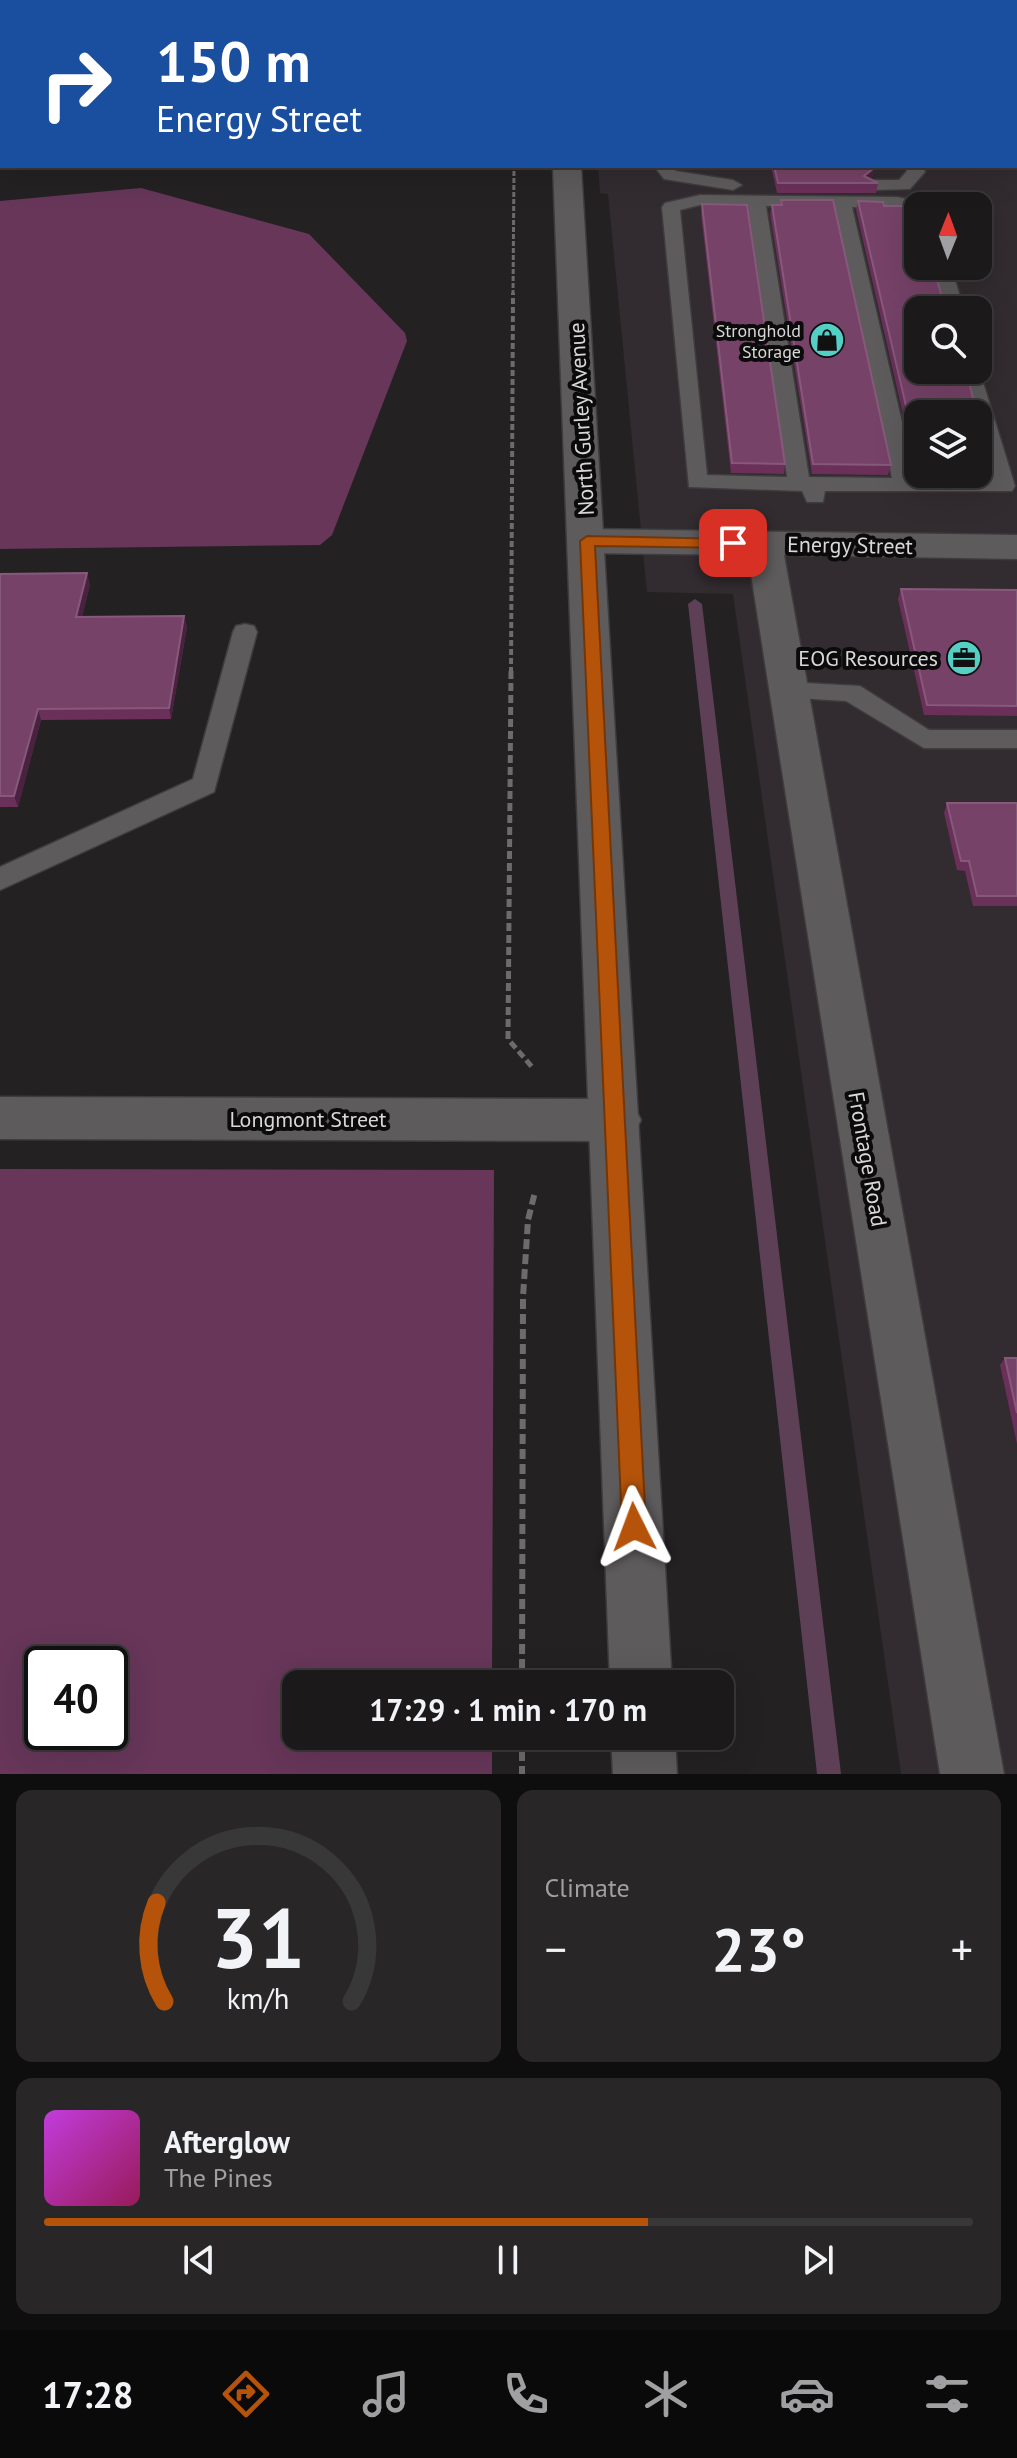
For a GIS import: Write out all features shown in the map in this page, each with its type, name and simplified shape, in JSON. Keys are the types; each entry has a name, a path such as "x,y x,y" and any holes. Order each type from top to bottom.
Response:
{"street":[{"name":"North Gurley Avenue","path":"568,188 616,1120 640,1670"},
{"name":"Energy Street","path":"587,541 1017,547"},
{"name":"Frontage Road","path":"764,544 972,1774"},
{"name":"Longmont Street","path":"0,1118 616,1120"},
{"path":"644,1750 645,1774"}],"lane":[{"path":"665,168 670,175 716,185 775,185"},
{"path":"874,185 904,185 916,172 915,168"},
{"path":"904,203 700,200 671,207 697,482 809,488 904,485"},
{"path":"756,201 809,488"},
{"path":"842,201 904,480"},
{"path":"992,444 1004,486 992,486"},
{"path":"0,879 205,785 245,632"},
{"path":"788,691 851,692 924,739 1017,739"}],"path":[{"path":"514,168 508,1039 533,1068"},
{"path":"522,1670 523,1297 528,1220 535,1192"},
{"path":"522,1750 522,1774"}],"shaded area":[{"path":"598,168 1017,168 1017,1774 901,1774 733,594 647,592 608,194 600,193"},
{"path":"141,188 309,234 405,333 407,341 332,535 320,545 0,549 0,201"},
{"path":"0,1169 494,1170 492,1670 282,1670 282,1750 492,1750 492,1774 0,1774"}],"building":[{"path":"774,168 874,168 864,176 878,183 778,183"},
{"path":"781,200 833,200 891,465 813,464 772,205 782,205"},
{"path":"858,201 904,206 904,280 937,280 942,296 904,296 904,384 970,384 974,400 905,400"},
{"path":"702,204 747,205 785,464 732,463"},
{"path":"87,573 76,617 184,616 169,708 38,709 14,796 0,796 0,574"},
{"name":"EOG Resources","path":"901,589 1017,590 1017,706 927,705"},
{"path":"947,803 1017,803 1017,896 977,896 969,861 961,861"},
{"path":"1005,1358 1017,1358 1017,1413"}],"waterway":[{"path":"695,604 829,1774"}],"place":[{"name":"Stronghold Storage","path":"827,340"},
{"name":"EOG Resources","path":"964,658"}],"route":[{"path":"634,1527 587,541 733,543"}]}
